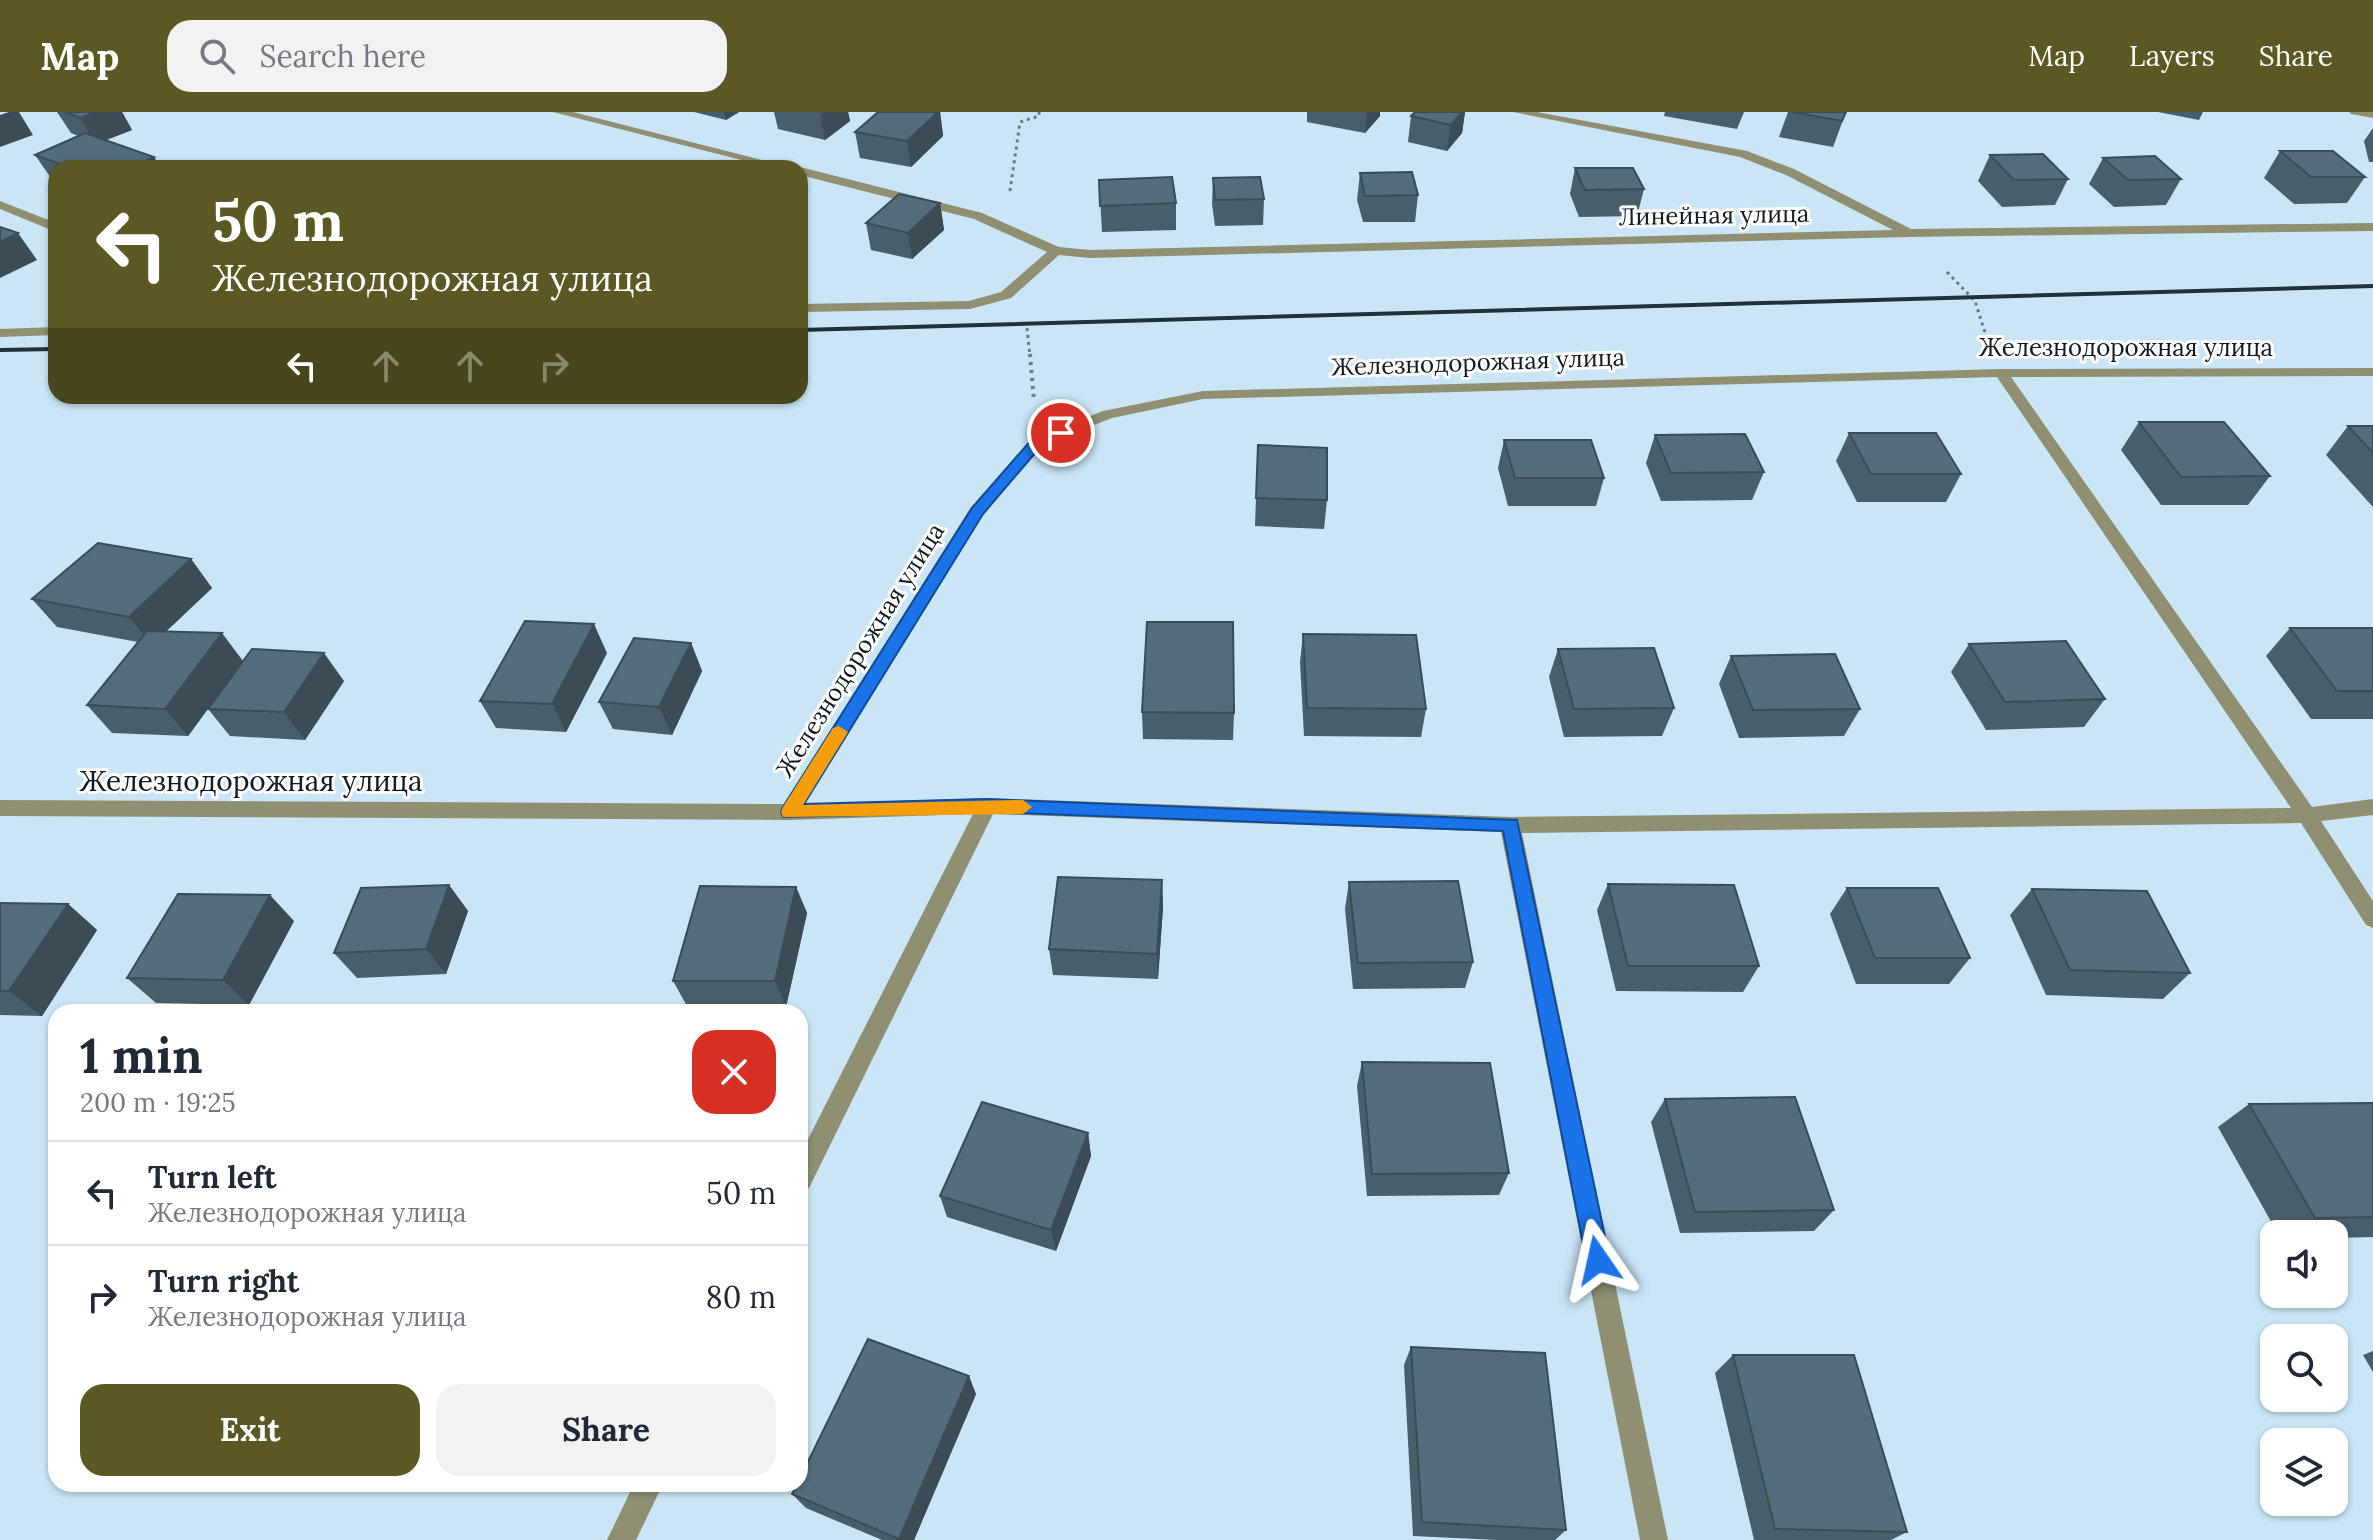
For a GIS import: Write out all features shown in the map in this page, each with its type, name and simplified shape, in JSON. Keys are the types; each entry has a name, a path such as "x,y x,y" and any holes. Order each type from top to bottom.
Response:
{"street":[{"path":"559,112 755,160"},
{"path":"1519,112 1743,154 1790,172 1908,233"},
{"path":"2355,112 2373,115"},
{"name":"Линейная улица","path":"808,173 978,216 1056,251 1090,254 1908,233 2373,227"},
{"path":"0,205 48,225"},
{"path":"808,308 970,305 1006,295 1056,251"},
{"path":"0,333 48,331"},
{"name":"Железнодорожная улица","path":"790,812 977,511 1037,442 1108,414 1203,395 2001,373 2373,372"},
{"path":"2001,373 2307,815 2373,919"},
{"path":"808,1164 987,806"},
{"name":"Железнодорожная улица","path":"0,808 790,812 987,806 1510,825 2307,815 2373,807"},
{"path":"1510,825 1654,1540"},
{"path":"621,1540 645,1492"}],"path":[{"path":"978,216 1012,190 1020,122 1039,116 1039,112"},
{"path":"1908,233 1922,238 1929,260 1958,279 1973,295 1982,309 1988,344 2001,373"},
{"path":"1006,295 1027,324 1037,442"}],"building":[{"path":"65,112 97,112 80,118"},
{"path":"878,112 938,112 907,141 855,132"},
{"path":"1415,112 1462,112 1451,125 1411,116"},
{"path":"1792,112 1846,112 1842,121"},
{"path":"85,133 154,157 147,160 49,160 35,155"},
{"path":"2280,151 2333,151 2365,177 2311,177"},
{"path":"2043,154 2068,179 2014,180 1990,155"},
{"path":"2155,156 2181,179 2128,180 2103,158"},
{"path":"1575,168 1633,168 1644,189 1585,190"},
{"path":"1412,172 1418,195 1365,196 1360,173"},
{"path":"1172,177 1176,203 1100,206 1099,180"},
{"path":"1260,177 1264,199 1215,200 1213,178"},
{"path":"899,194 940,203 908,233 866,223"},
{"path":"0,227 18,233 0,242"},
{"path":"2139,422 2224,422 2270,476 2181,477"},
{"path":"2348,426 2373,426 2373,453"},
{"path":"1849,433 1936,433 1961,474 1871,474"},
{"path":"1745,434 1764,472 1671,473 1655,435"},
{"path":"1504,440 1591,440 1604,478 1515,478"},
{"path":"1258,445 1327,448 1327,500 1256,498"},
{"path":"98,543 191,559 129,617 32,599"},
{"path":"525,621 594,624 552,704 480,701"},
{"path":"1147,622 1233,622 1234,713 1142,712"},
{"path":"2290,628 2373,628 2373,691 2337,691"},
{"path":"147,631 222,633 165,709 87,705"},
{"path":"1303,634 1416,635 1426,709 1307,708"},
{"path":"634,638 691,643 659,707 599,702"},
{"path":"2066,641 2105,699 2005,702 1969,644"},
{"path":"1654,648 1674,708 1574,709 1558,649"},
{"path":"252,649 324,653 284,712 208,709"},
{"path":"1835,654 1860,709 1753,710 1731,656"},
{"path":"1058,877 1162,880 1157,954 1049,949"},
{"path":"1458,881 1473,962 1358,963 1349,882"},
{"path":"1608,884 1734,885 1759,966 1628,966"},
{"path":"449,885 426,949 334,953 361,888"},
{"path":"700,886 796,887 775,981 673,981"},
{"path":"1847,888 1938,888 1970,958 1875,958"},
{"path":"2032,889 2147,891 2190,973 2070,970"},
{"path":"178,894 270,895 223,980 127,978"},
{"path":"0,903 68,904 9,991 0,991"},
{"path":"1362,1062 1490,1063 1509,1173 1372,1174"},
{"path":"1795,1097 1834,1210 1695,1212 1665,1099"},
{"path":"982,1102 1088,1133 1051,1230 940,1196"},
{"path":"2373,1103 2373,1217 2315,1218 2249,1104"},
{"path":"868,1339 969,1376 899,1539 792,1494 808,1492 808,1462"},
{"path":"1411,1347 1545,1353 1566,1530 1422,1522"},
{"path":"1733,1355 1854,1355 1907,1532 1775,1529"}],"railway":[{"path":"808,330 2373,286"},
{"path":"0,350 48,349"}],"slow traffic":[{"path":"839,732 790,812 1023,807"}],"route":[{"path":"1061,433 1037,442 977,511 790,812 987,806 1510,825 1598,1260"}]}
